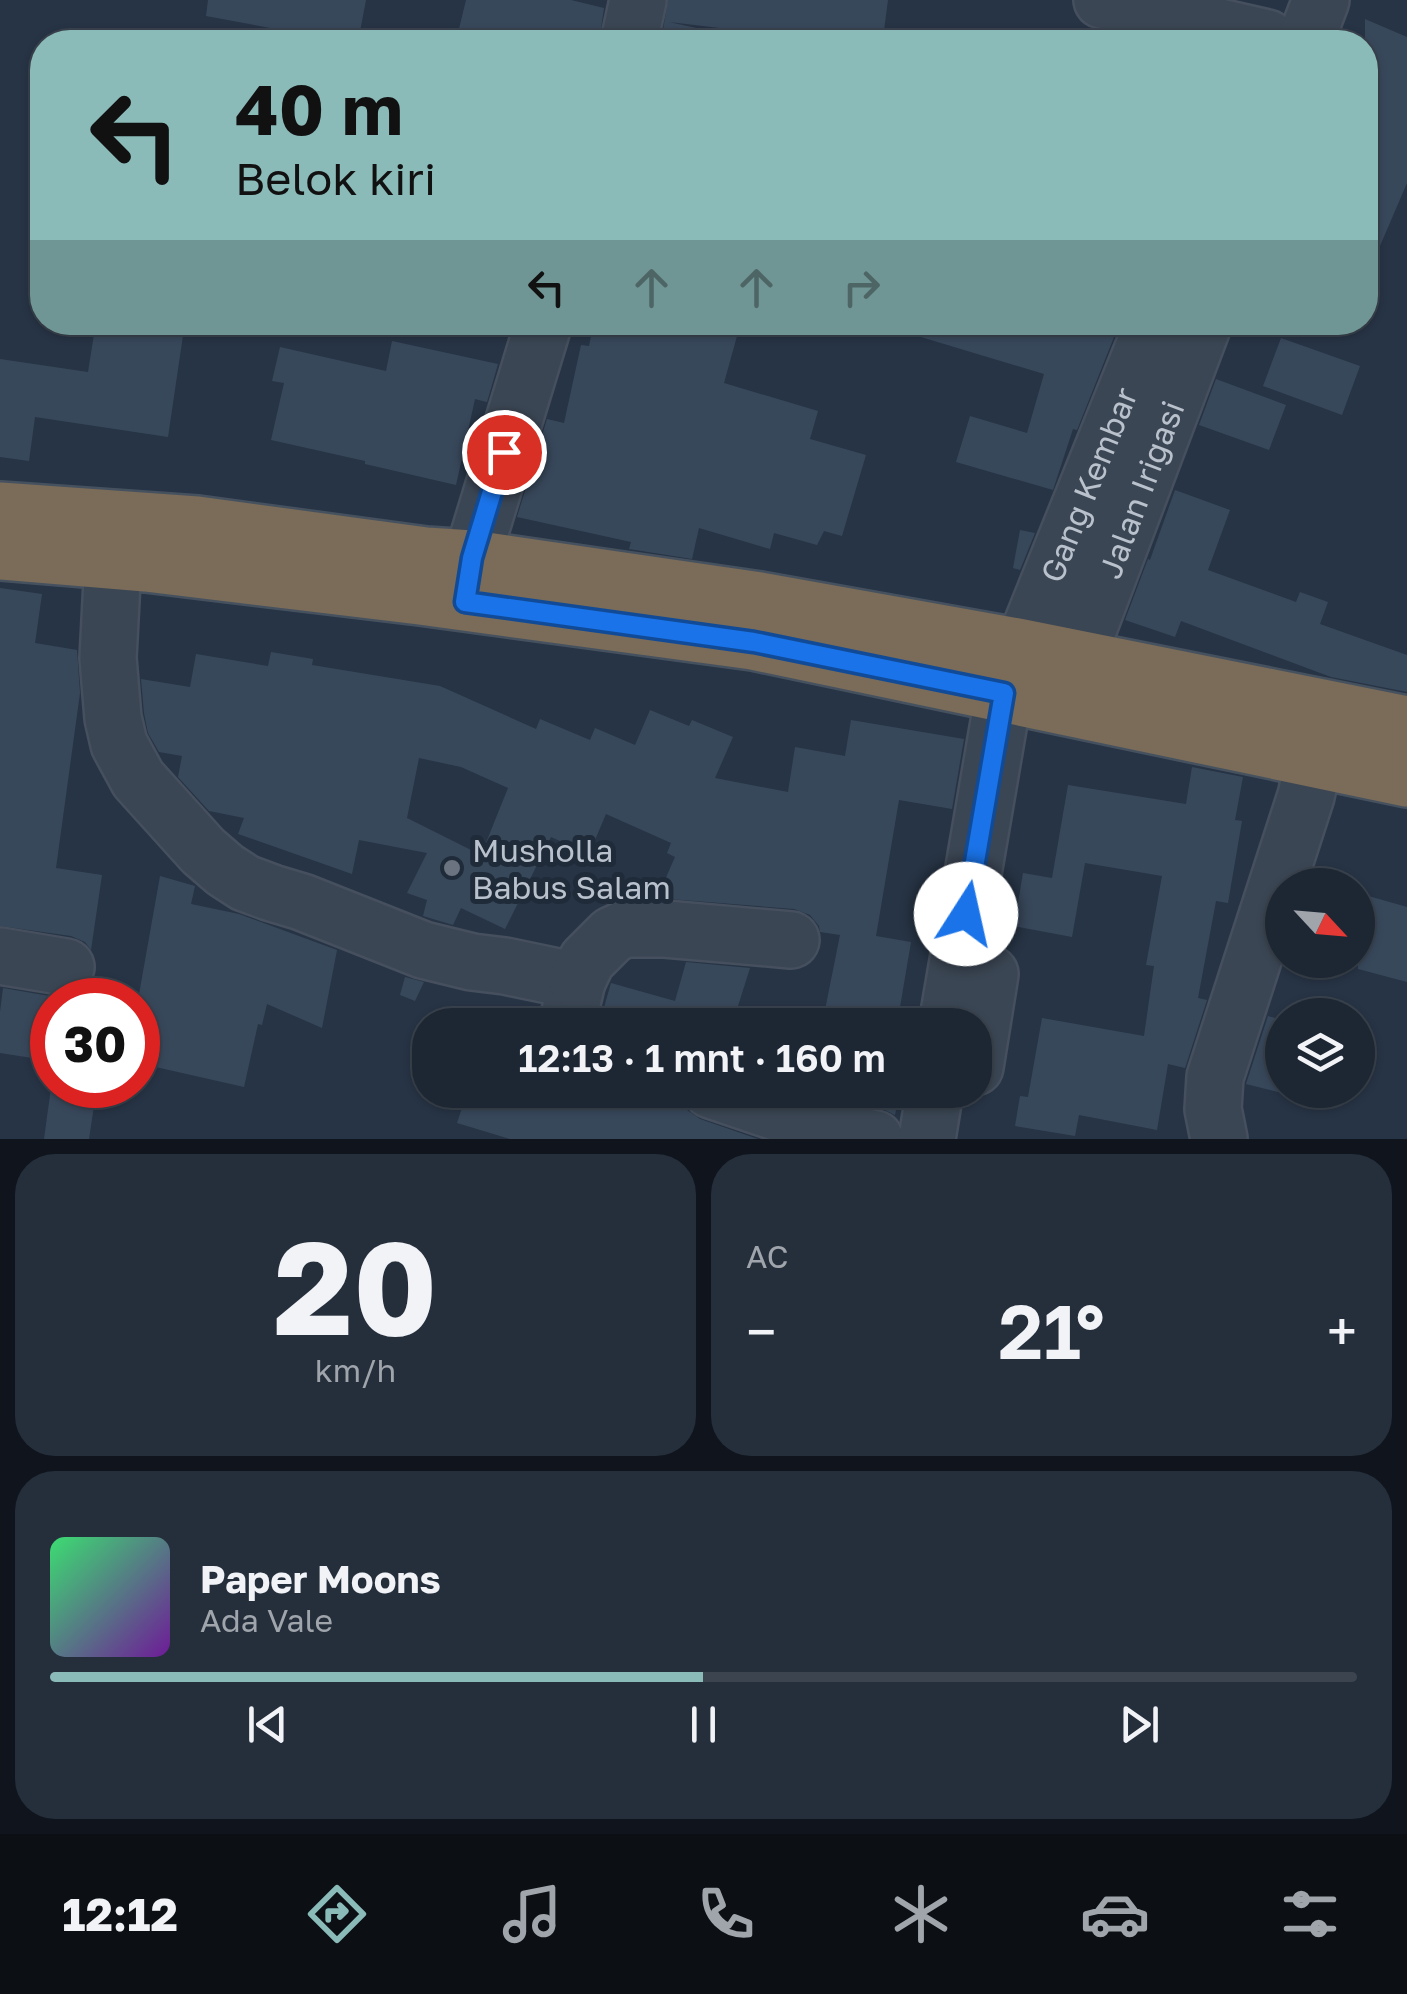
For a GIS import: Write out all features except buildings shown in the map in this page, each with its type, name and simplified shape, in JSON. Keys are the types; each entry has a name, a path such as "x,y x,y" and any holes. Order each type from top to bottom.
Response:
{"highway":[{"path":"0,510 197,524 426,555 469,580"},
{"path":"0,552 760,600 1017,671 1314,760 1407,779"},
{"path":"1017,671 1078,656 1407,724"}],"street":[{"path":"632,30 638,0"},
{"path":"1102,0 1274,30"},
{"path":"1281,30 1321,0"},
{"path":"469,580 540,335"},
{"name":"Gang Kembar","path":"1017,671 1149,335"},
{"name":"Jalan Irigasi","path":"1078,656 1199,335"},
{"path":"112,562 108,658 119,744 138,779 203,851 245,882 423,950 506,966 572,1003 587,960 625,929 791,940"},
{"path":"949,1008 1017,671"},
{"path":"981,1008 1017,671"},
{"path":"1219,1139 1213,1109 1215,1077 1306,796 1314,760"},
{"path":"0,956 66,967"},
{"path":"764,1108 823,1128 875,1139"},
{"path":"927,1139 932,1108"},
{"path":"963,1139 968,1108"}],"place":[{"name":"Musholla Babus Salam","path":"452,868"}],"route":[{"path":"504,452 472,558 465,602 754,642 1004,693 966,914"}]}
